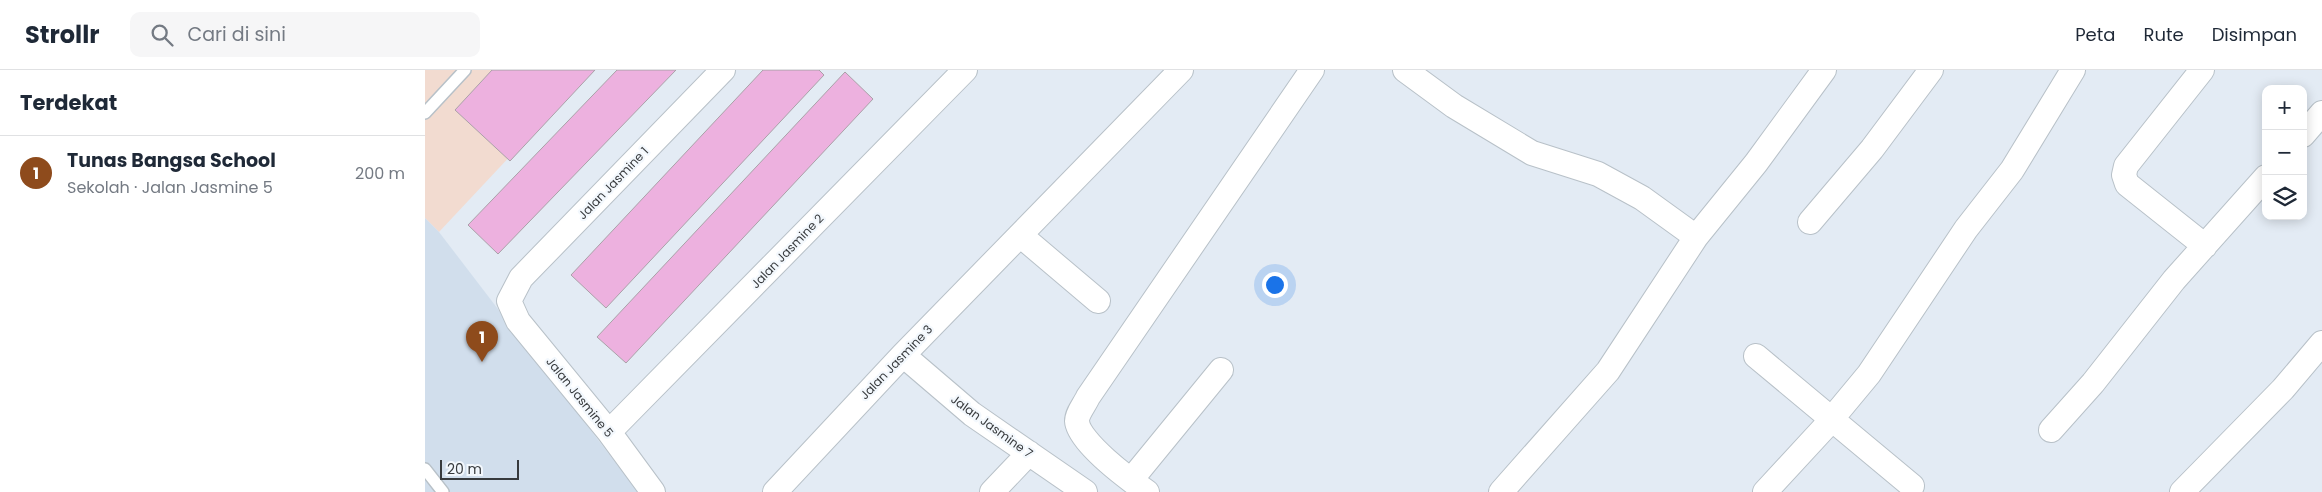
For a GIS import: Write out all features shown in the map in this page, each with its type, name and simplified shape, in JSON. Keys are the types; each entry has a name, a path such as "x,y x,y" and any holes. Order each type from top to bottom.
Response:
{"street":[{"name":"Jalan Jasmine 1","path":"509,301 521,278 723,70"},
{"name":"Jalan Jasmine 2","path":"609,432 965,70"},
{"name":"Jalan Jasmine 3","path":"775,492 903,354 1181,70"},
{"path":"1221,370 1139,486 1087,441 1079,430 1078,415 1088,397 1312,70"},
{"path":"1405,70 1454,106 1532,153 1598,174 1643,198 1696,237"},
{"path":"1501,492 1608,371 1696,237 1756,163 1824,70"},
{"path":"1810,222 1872,149 1931,70"},
{"path":"1765,492 1869,374 1966,229 2011,170 2073,70"},
{"path":"2202,70 2126,166 2124,175 2127,184 2205,246"},
{"path":"2307,130 2322,113"},
{"path":"2051,430 2080,398 2174,280 2262,182"},
{"path":"1020,235 1097,301"},
{"name":"Jalan Jasmine 5","path":"509,301 518,321 609,432 653,492"},
{"path":"2182,492 2283,388 2322,342"},
{"name":"Jalan Jasmine 7","path":"903,354 972,414 1085,492"},
{"path":"1756,356 1912,486"},
{"path":"992,492 1029,453"}],"lane":[{"path":"425,113 465,70"},
{"path":"425,469 443,492"}],"shaded area":[{"path":"425,70 591,70 439,232 425,218"},
{"path":"425,218 439,232 638,492 425,492"}],"building":[{"path":"492,70 595,70 510,161 455,110"},
{"path":"617,70 676,70 498,254 468,225"},
{"path":"763,70 819,70 824,75 606,308 571,275"},
{"path":"845,72 873,99 626,363 597,337"}],"place":[{"name":"Tunas Bangsa School","path":"482,362"}]}
